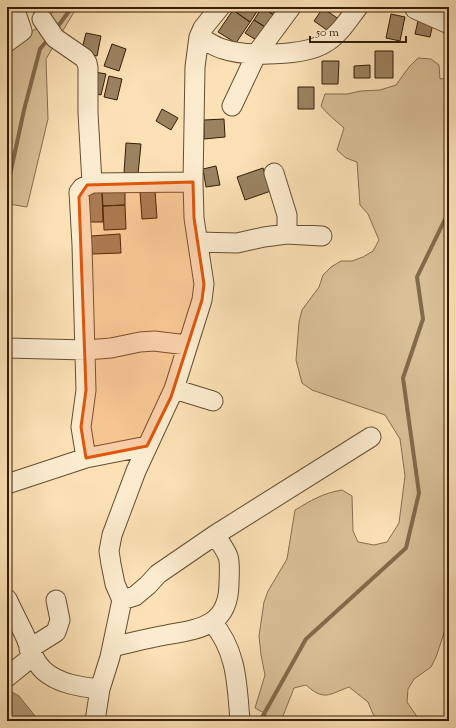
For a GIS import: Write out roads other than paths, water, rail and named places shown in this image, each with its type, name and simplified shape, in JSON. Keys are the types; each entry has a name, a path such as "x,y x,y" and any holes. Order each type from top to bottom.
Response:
{"street":[{"path":"14,7 22,32"},
{"path":"95,721 100,689 112,647 122,600 115,584 109,551 112,535 136,471 174,389 202,300 204,284 194,218 192,182 195,67 199,37 203,28 220,7"},
{"path":"232,106 257,53 292,7"},
{"path":"199,37 223,49 239,53 270,54 303,51 325,43 337,34 358,7"},
{"path":"414,8 449,24"},
{"path":"7,42 22,32 49,24 84,58 88,68 88,113 92,183"},
{"path":"274,173 286,215 287,234"},
{"path":"86,458 81,428 86,390 86,350 79,192 82,188 92,183 192,182"},
{"path":"198,242 237,244 264,237 287,234 322,236"},
{"path":"7,348 86,350 111,348 147,342 187,345"},
{"path":"174,389 213,401"},
{"path":"122,600 135,596 158,574 215,535 371,437"},
{"path":"7,484 86,458 147,446"},
{"path":"112,647 199,629 212,622 221,613 228,600 230,564 228,552 215,535"},
{"path":"7,599 26,638 31,652 43,670 58,679 77,686 100,689"},
{"path":"7,677 31,652 56,632 60,620 56,600"},
{"path":"212,622 223,636 232,659 240,721"}],"waterway":[{"path":"56,29 72,7"},
{"path":"7,189 24,110 40,49 49,38"},
{"path":"449,110 449,127"},
{"path":"260,721 306,639 406,548 419,493 403,378 423,319 417,277 447,215 449,206"}]}
